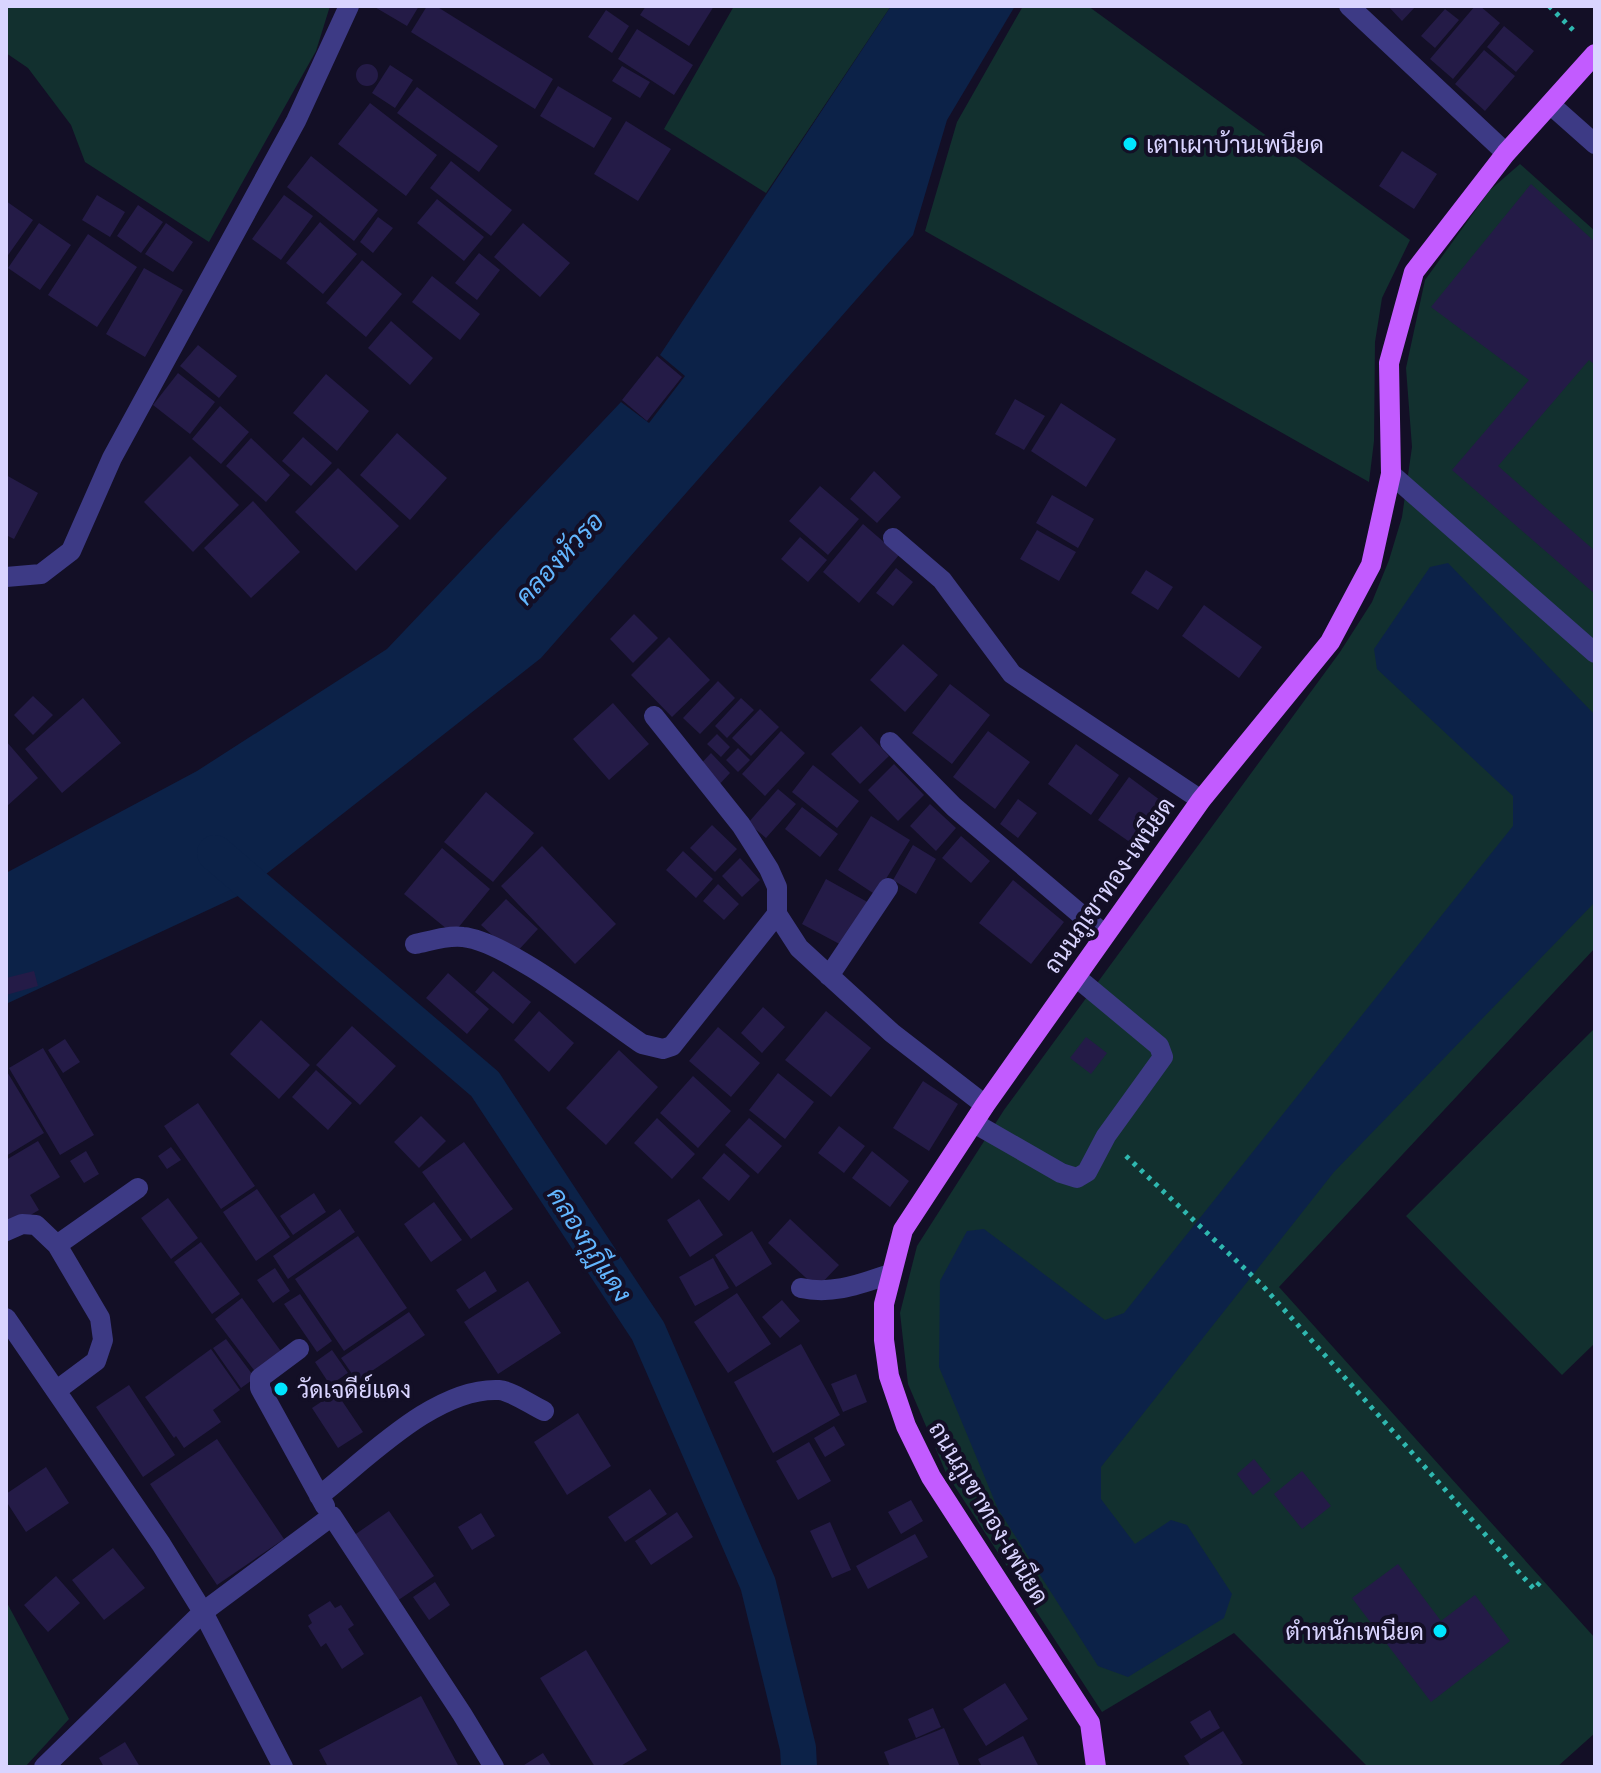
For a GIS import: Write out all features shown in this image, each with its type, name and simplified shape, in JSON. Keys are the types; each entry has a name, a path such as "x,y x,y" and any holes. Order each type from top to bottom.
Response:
{"main road":[{"name":"ถนนภูเขาทอง-เพนียด","path":"1096,1767 1090,1723 931,1477 906,1426 889,1376 884,1340 884,1304 890,1274 903,1230 985,1105 1201,800 1330,642 1371,565 1391,474 1389,363 1414,272 1506,153 1591,58"}],"street":[{"path":"6,577 41,574 71,551 112,458 296,121 349,6"},
{"path":"1349,6 1506,153"},
{"path":"1551,105 1595,144"},
{"path":"1391,474 1595,653"},
{"path":"893,538 942,580 1012,674 1201,800"},
{"path":"654,716 741,825 769,869 777,887 777,914 799,948 892,1033 985,1105"},
{"path":"890,742 954,807 1105,935"},
{"path":"829,976 888,888"},
{"path":"415,944 453,936 479,940 518,958 642,1044 663,1049 672,1046 777,914"},
{"path":"974,1123 1061,1173 1077,1178 1087,1172 1106,1136 1163,1057 1159,1046 1076,977"},
{"path":"57,1245 138,1188"},
{"path":"6,1231 22,1224 36,1225 57,1245 100,1318 103,1340 96,1361 57,1390"},
{"path":"801,1288 818,1292 836,1291 890,1274"},
{"path":"6,1318 203,1612 283,1767"},
{"path":"299,1349 260,1378 260,1388 319,1496 494,1767"},
{"path":"319,1496 423,1413 452,1397 501,1390 544,1411"},
{"path":"44,1767 203,1612 332,1516"}],"path":[{"path":"1549,6 1591,58"},
{"path":"1106,1136 1262,1285 1534,1589 1542,1580"}],"green space":[{"path":"6,6 330,6 316,51 209,242 85,162 71,125 28,68 6,53"},
{"path":"734,6 891,6 766,193 664,129"},
{"path":"1023,6 1088,6 1410,240 1382,298 1375,342 1374,441 1369,482 925,231 957,122"},
{"path":"1520,164 1595,231 1595,948 1279,1287 1595,1638 1595,1733 1557,1767 1368,1767 1234,1633 1102,1712 946,1473 908,1384 900,1313 917,1246 1004,1110 1340,652 1372,602 1402,517 1412,447 1406,368 1425,280 1490,190"},
{"path":"1595,1028 1595,1343 1562,1375 1406,1216"},
{"path":"6,1601 69,1719 25,1767 6,1767"}],"water":[{"name":"คลองหัวรอ","path":"891,6 1015,6 947,120 913,235 541,658 238,896 6,1004 6,873 197,771 387,649 621,402 649,423 685,376 660,355"},
{"path":"1448,563 1595,715 1595,902 1334,1172 1101,1467 1101,1499 1135,1544 1171,1520 1187,1525 1232,1594 1224,1618 1128,1677 1098,1666 998,1509 939,1367 940,1281 967,1231 984,1229 1105,1320 1124,1313 1513,826 1513,796 1377,669 1374,649 1430,567"}],"building":[{"path":"373,6 419,6 407,26"},
{"path":"427,6 436,6 553,79 535,109 411,32"},
{"path":"646,6 714,6 689,46 640,15"},
{"path":"1388,6 1416,6 1402,21"},
{"path":"1475,6 1480,6 1500,23 1453,79 1430,59"},
{"path":"1445,9 1459,20 1435,48 1421,36"},
{"path":"606,10 629,26 612,53 588,37"},
{"path":"1504,26 1534,51 1516,72 1487,47"},
{"path":"637,29 693,65 674,95 618,59"},
{"path":"1484,50 1515,76 1485,111 1455,84"},
{"path":"367,64 375,67 378,75 375,83 367,86 359,83 356,75 359,67"},
{"path":"390,65 413,80 395,108 372,93"},
{"path":"622,66 650,82 640,98 612,81"},
{"path":"558,86 612,118 594,148 540,116"},
{"path":"417,87 498,146 479,172 397,113"},
{"path":"370,103 437,155 406,196 338,144"},
{"path":"626,121 671,149 638,201 594,174"},
{"path":"1402,151 1437,174 1414,209 1379,186"},
{"path":"311,156 378,210 354,241 287,187"},
{"path":"451,161 512,210 491,236 430,188"},
{"path":"1531,184 1595,242 1595,365 1589,360 1498,466 1595,551 1595,594 1452,470 1529,380 1431,307"},
{"path":"97,195 125,212 110,237 82,220"},
{"path":"284,195 313,216 281,260 252,239"},
{"path":"437,199 484,237 464,261 417,223"},
{"path":"6,201 33,220 6,258"},
{"path":"138,205 163,222 141,253 117,236"},
{"path":"378,217 393,228 373,253 360,242"},
{"path":"320,222 357,254 323,294 286,263"},
{"path":"39,223 71,245 40,290 8,268"},
{"path":"166,223 193,242 173,272 145,254"},
{"path":"523,223 570,263 540,297 494,257"},
{"path":"88,234 137,267 97,327 48,295"},
{"path":"479,253 500,270 477,300 455,283"},
{"path":"362,260 402,294 366,337 326,303"},
{"path":"144,268 183,290 145,357 106,334"},
{"path":"432,276 480,314 460,340 412,302"},
{"path":"391,321 433,358 410,385 368,348"},
{"path":"198,345 237,376 219,398 180,366"},
{"path":"657,356 682,377 647,421 622,400"},
{"path":"178,373 215,402 190,434 153,405"},
{"path":"326,374 369,411 337,451 293,413"},
{"path":"1015,399 1045,416 1024,450 995,434"},
{"path":"1061,403 1116,439 1086,487 1031,451"},
{"path":"220,406 249,432 221,464 192,439"},
{"path":"397,433 447,478 410,520 360,475"},
{"path":"303,437 332,463 311,486 282,461"},
{"path":"251,438 290,475 266,502 226,466"},
{"path":"190,456 239,505 193,552 144,502"},
{"path":"338,468 399,526 356,571 295,512"},
{"path":"874,471 901,497 877,523 850,499"},
{"path":"6,475 38,493 14,539 6,535"},
{"path":"820,486 859,519 828,555 789,521"},
{"path":"1052,495 1094,519 1078,548 1036,523"},
{"path":"253,501 300,552 251,598 204,548"},
{"path":"863,524 899,555 859,603 823,572"},
{"path":"1037,530 1076,552 1059,581 1020,559"},
{"path":"800,537 827,560 808,582 781,559"},
{"path":"896,568 913,582 893,606 876,593"},
{"path":"1146,570 1173,587 1158,610 1131,593"},
{"path":"1204,605 1262,647 1239,678 1182,636"},
{"path":"634,614 658,638 633,663 610,639"},
{"path":"669,637 710,680 672,717 631,675"},
{"path":"903,644 938,675 905,712 870,680"},
{"path":"718,681 735,698 700,734 683,718"},
{"path":"950,684 990,715 952,764 912,733"},
{"path":"33,696 53,715 33,735 14,715"},
{"path":"83,698 121,743 62,793 25,749"},
{"path":"741,698 754,710 727,738 715,726"},
{"path":"613,703 649,744 609,780 573,739"},
{"path":"760,709 779,727 751,756 732,738"},
{"path":"861,726 889,756 860,784 831,754"},
{"path":"781,731 805,753 765,796 742,774"},
{"path":"988,731 1030,762 995,809 953,777"},
{"path":"717,734 730,747 721,757 707,744"},
{"path":"6,741 38,778 6,807"},
{"path":"1076,744 1119,775 1091,815 1048,784"},
{"path":"738,748 750,760 738,772 726,760"},
{"path":"711,753 730,773 717,787 697,768"},
{"path":"894,764 924,795 898,821 868,790"},
{"path":"813,765 859,801 837,828 792,792"},
{"path":"1129,777 1164,803 1134,845 1098,820"},
{"path":"778,789 796,804 766,838 748,823"},
{"path":"486,792 534,833 493,882 444,842"},
{"path":"1018,799 1037,813 1018,838 1000,824"},
{"path":"930,804 956,828 936,851 910,826"},
{"path":"802,807 838,834 820,857 785,829"},
{"path":"871,816 910,840 876,895 838,870"},
{"path":"712,825 737,849 715,872 690,848"},
{"path":"961,836 990,861 971,883 942,858"},
{"path":"913,845 936,859 916,894 893,880"},
{"path":"542,846 616,924 575,964 501,886"},
{"path":"442,848 490,889 453,934 404,894"},
{"path":"683,851 713,879 696,898 666,870"},
{"path":"740,858 760,880 742,897 722,876"},
{"path":"826,879 871,904 847,948 802,924"},
{"path":"1013,880 1064,922 1031,964 979,923"},
{"path":"718,884 739,904 724,920 703,901"},
{"path":"506,899 538,929 514,955 481,925"},
{"path":"34,971 38,986 6,995 6,978"},
{"path":"493,971 531,1002 513,1024 475,992"},
{"path":"448,973 489,1009 467,1034 426,998"},
{"path":"763,1007 785,1027 762,1053 741,1033"},
{"path":"539,1011 574,1043 549,1072 514,1040"},
{"path":"826,1011 871,1048 831,1097 785,1060"},
{"path":"261,1020 310,1065 279,1099 230,1054"},
{"path":"352,1026 396,1066 360,1105 316,1065"},
{"path":"718,1027 760,1063 731,1097 689,1061"},
{"path":"1086,1037 1107,1053 1091,1074 1070,1058"},
{"path":"65,1039 80,1062 63,1073 48,1050"},
{"path":"43,1048 94,1135 60,1155 9,1068"},
{"path":"619,1050 658,1087 606,1145 566,1108"},
{"path":"6,1070 44,1133 6,1156"},
{"path":"316,1070 352,1103 328,1130 292,1097"},
{"path":"778,1073 814,1102 785,1139 749,1110"},
{"path":"693,1076 731,1111 698,1148 660,1113"},
{"path":"923,1081 958,1104 929,1151 893,1128"},
{"path":"198,1103 255,1186 221,1209 164,1126"},
{"path":"421,1116 446,1141 419,1168 394,1142"},
{"path":"657,1118 695,1154 672,1179 634,1143"},
{"path":"749,1118 782,1146 758,1174 725,1145"},
{"path":"839,1126 865,1146 844,1173 818,1153"},
{"path":"38,1141 60,1177 30,1195 39,1210 12,1226 6,1216 6,1160"},
{"path":"464,1142 513,1209 471,1239 422,1172"},
{"path":"171,1147 181,1160 167,1169 158,1156"},
{"path":"86,1151 99,1174 84,1183 70,1161"},
{"path":"872,1151 909,1181 890,1207 852,1178"},
{"path":"724,1153 750,1176 729,1201 702,1178"},
{"path":"257,1189 290,1237 256,1261 223,1212"},
{"path":"314,1193 326,1212 293,1235 280,1216"},
{"path":"168,1198 198,1238 171,1259 141,1218"},
{"path":"699,1199 723,1235 690,1257 667,1220"},
{"path":"434,1202 462,1240 431,1262 404,1224"},
{"path":"340,1209 355,1232 288,1279 273,1256"},
{"path":"790,1219 839,1265 817,1288 768,1243"},
{"path":"752,1231 772,1264 736,1287 715,1255"},
{"path":"358,1236 407,1308 344,1351 295,1279"},
{"path":"201,1242 240,1294 212,1314 174,1262"},
{"path":"713,1258 729,1288 695,1306 679,1277"},
{"path":"275,1268 290,1291 273,1303 257,1280"},
{"path":"485,1271 497,1291 469,1309 456,1290"},
{"path":"528,1281 561,1333 498,1374 464,1322"},
{"path":"737,1293 771,1344 728,1373 694,1322"},
{"path":"300,1294 332,1341 317,1352 284,1304"},
{"path":"242,1298 283,1354 257,1374 215,1319"},
{"path":"782,1300 800,1321 780,1338 762,1317"},
{"path":"409,1312 425,1335 357,1381 341,1358"},
{"path":"226,1339 255,1378 241,1388 213,1348"},
{"path":"801,1344 840,1415 773,1453 734,1382"},
{"path":"211,1349 240,1390 213,1410 221,1422 184,1448 145,1397"},
{"path":"332,1350 348,1373 330,1385 315,1362"},
{"path":"856,1374 867,1402 843,1412 831,1384"},
{"path":"129,1385 175,1455 143,1477 96,1407"},
{"path":"336,1392 363,1432 338,1448 312,1408"},
{"path":"578,1413 611,1466 567,1495 534,1442"},
{"path":"834,1426 845,1445 825,1457 814,1438"},
{"path":"217,1439 284,1539 217,1585 150,1484"},
{"path":"809,1442 831,1481 798,1500 776,1461"},
{"path":"1254,1459 1271,1480 1253,1495 1237,1474"},
{"path":"46,1467 69,1503 26,1532 6,1501 6,1494"},
{"path":"1302,1471 1331,1506 1302,1529 1274,1494"},
{"path":"650,1489 667,1514 625,1542 608,1517"},
{"path":"911,1500 923,1521 901,1534 888,1512"},
{"path":"389,1511 434,1576 394,1603 350,1538"},
{"path":"677,1512 693,1537 651,1565 635,1541"},
{"path":"481,1513 495,1536 472,1550 458,1527"},
{"path":"830,1522 851,1570 832,1578 810,1531"},
{"path":"915,1534 928,1557 868,1589 856,1566"},
{"path":"113,1548 145,1588 104,1620 72,1580"},
{"name":"ตำหนักเพนียด","path":"1398,1564 1441,1621 1475,1595 1510,1641 1431,1702 1352,1598"},
{"path":"56,1576 80,1603 48,1632 24,1605"},
{"path":"435,1582 450,1605 429,1620 413,1597"},
{"path":"330,1601 335,1608 341,1605 354,1625 348,1629 364,1654 342,1669 326,1643 321,1647 308,1626 312,1623 308,1615"},
{"path":"586,1650 647,1750 619,1767 595,1767 540,1678"},
{"path":"1005,1683 1028,1719 986,1746 963,1709"},
{"path":"421,1696 459,1767 328,1767 319,1750"},
{"path":"933,1708 941,1727 916,1738 908,1719"},
{"path":"1210,1710 1220,1728 1201,1739 1190,1722"},
{"path":"944,1728 960,1767 890,1767 884,1752"},
{"path":"1223,1731 1243,1763 1237,1767 1191,1767 1184,1756"},
{"path":"1023,1736 1039,1767 982,1767 978,1759"},
{"path":"125,1742 140,1767 104,1767 99,1758"},
{"path":"543,1753 552,1767 521,1767"}],"waterway":[{"name":"คลองกุฎีแดง","path":"215,853 485,1084 648,1331 758,1584 798,1748 799,1767"}],"place":[{"name":"เตาเผาบ้านเพนียด","path":"1130,144"},
{"name":"วัดเจดีย์แดง","path":"281,1389"},
{"name":"ตำหนักเพนียด","path":"1440,1631"}]}
